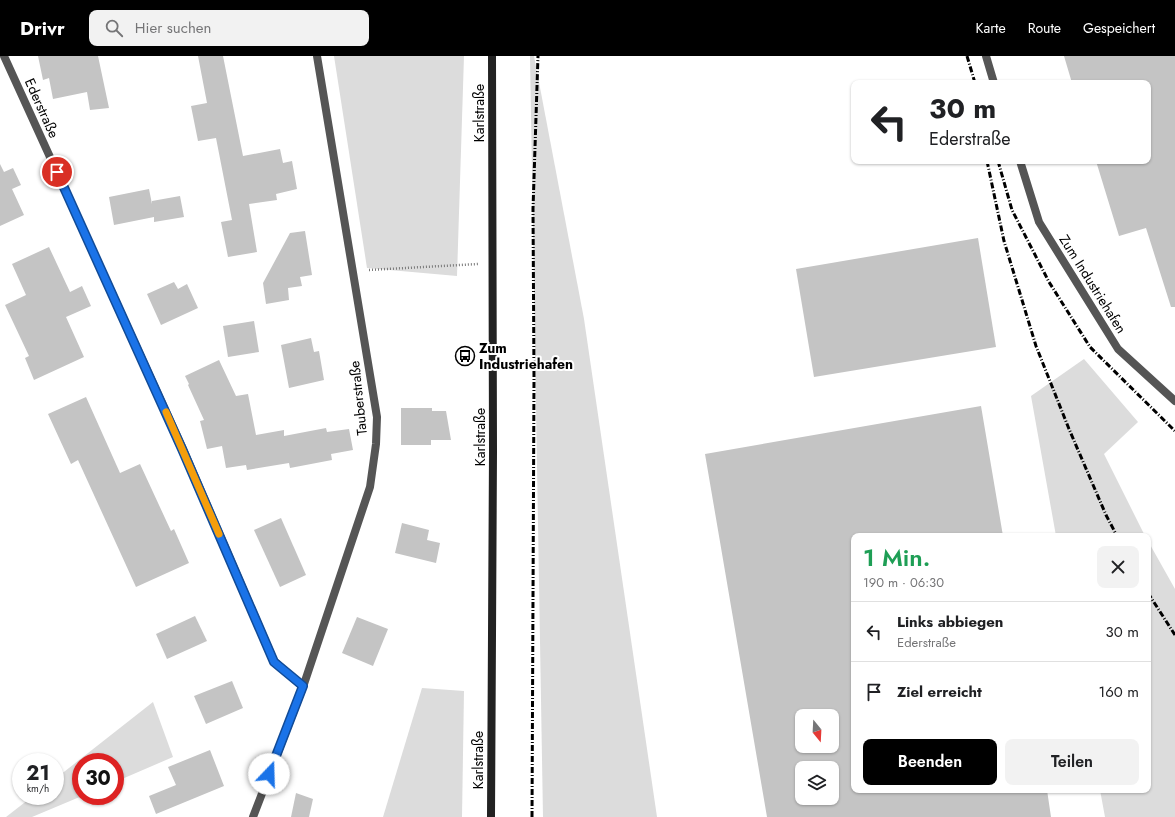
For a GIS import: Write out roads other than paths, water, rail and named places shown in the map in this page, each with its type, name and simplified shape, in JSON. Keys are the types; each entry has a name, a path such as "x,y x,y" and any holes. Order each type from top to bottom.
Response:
{"street":[{"name":"Ederstraße","path":"4,56 182,449 274,662 303,686"},
{"name":"Tauberstraße","path":"253,817 303,686 370,487 376,444 377,416 317,56"},
{"name":"Karlstraße","path":"491,817 493,460 492,56"},
{"path":"986,56 993,80"},
{"name":"Zum Industriehafen","path":"1021,164 1039,222 1118,349 1175,401"}],"railway":[{"path":"532,817 534,378 533,209 538,56"},
{"path":"967,56 974,80"},
{"path":"988,164 1004,241 1036,346 1069,429 1106,515 1115,533"},
{"path":"999,164 1012,210 1049,282 1090,347 1175,431"},
{"path":"1151,598 1175,635"}],"place":[{"name":"Zum Industriehafen","path":"465,356"}]}
